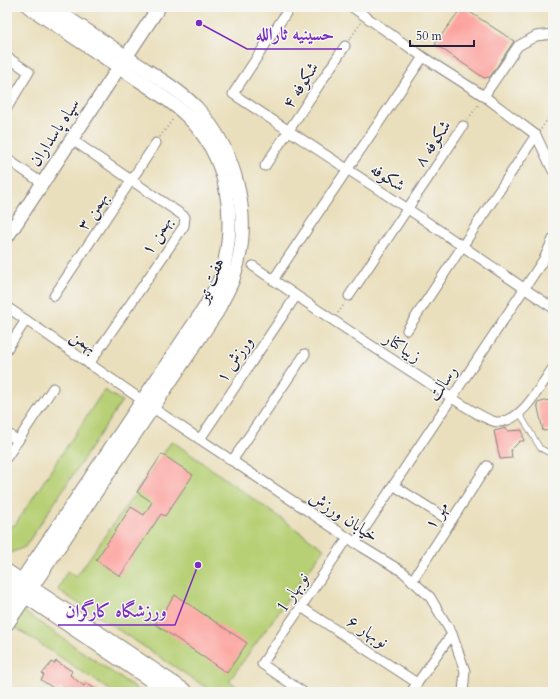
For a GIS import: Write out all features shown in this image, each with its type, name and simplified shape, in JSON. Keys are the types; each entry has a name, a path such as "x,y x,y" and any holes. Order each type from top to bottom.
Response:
{"main road":[{"name":"هفت تیر","path":"20,587 148,404 217,312 233,279 242,243 242,206 234,170 218,136 195,107 167,84 123,62 29,7"},
{"name":"هفت تیر","path":"51,7 123,62 180,110 208,143 222,174 229,207 229,241 221,275 206,306 148,404"},
{"name":"سپاه پاسداران","path":"7,236 159,7"},
{"path":"7,570 20,587 168,692"},
{"path":"7,602 20,587"},
{"path":"7,624 20,587"},
{"path":"20,587 187,692"}],"street":[{"name":"شکوفه","path":"290,7 233,94 408,209 462,248 553,308"},
{"path":"352,7 423,57 484,96 536,136 553,171"},
{"path":"484,96 518,46 536,36 553,34"},
{"name":"شکوفه ۴","path":"265,166 345,46"},
{"path":"7,57 29,72 7,108"},
{"path":"273,280 423,57"},
{"name":"شکوفه ۸","path":"349,296 463,126"},
{"path":"407,330 536,136"},
{"name":"بهمن ۱","path":"71,139 185,217 184,226 89,364"},
{"name":"بهمن ۳","path":"54,296 156,143"},
{"path":"7,159 42,183"},
{"name":"رسالت","path":"351,540 393,485 544,259 553,239"},
{"name":"زیباکنار","path":"253,266 388,357 479,415 497,422 506,421 520,414"},
{"name":"ورزش ۱","path":"200,439 296,296"},
{"name":"بهمن","path":"7,307 148,404"},
{"path":"7,349 26,320"},
{"path":"232,461 305,354"},
{"path":"520,414 553,368"},
{"path":"7,457 53,388"},
{"name":"خیابان ورزش","path":"148,404 351,540 403,572 412,580 430,597 452,634 465,671 463,692"},
{"path":"7,433 18,441"},
{"name":"مهر ۱","path":"412,580 486,466"},
{"path":"393,485 450,522"},
{"name":"نوبهار 1","path":"303,692 262,664 301,607 351,540"},
{"name":"نوبهار ۶","path":"301,607 417,683"},
{"path":"411,692 452,634"}],"lane":[{"path":"520,414 540,448 551,454 553,452"}],"path":[{"path":"345,46 365,17"},
{"name":"شکوفه ۸","path":"463,126 484,96"},
{"path":"156,143 180,110"},
{"path":"536,136 553,111"},
{"path":"333,320 349,296"},
{"path":"388,357 407,330"}],"green space":[{"path":"104,390 122,401 25,547 8,554 7,527 15,525"},
{"path":"172,441 324,549 229,681 245,692 213,692 58,590 67,571 76,577"},
{"path":"23,611 141,692 113,692 13,626"}],"building":[{"path":"462,7 514,41 490,77 484,78 435,44"},
{"path":"549,400 550,404 553,403 553,430 543,431 537,403"},
{"path":"506,428 507,431 522,430 524,441 520,441 511,450 512,458 500,459 494,431"},
{"path":"162,454 193,475 165,516 161,514 120,576 96,560 131,507 144,515 152,502 137,492"},
{"path":"175,595 247,643 227,673 155,624"},
{"path":"56,661 72,671 70,675 84,686 86,683 100,692 65,692 60,688 58,691 41,680 44,675 42,674 52,662 54,664"}],"place":[{"name":"حسینیه ثارالله","path":"199,23"},
{"name":"ورزشگاه کارگران","path":"198,565"}]}
